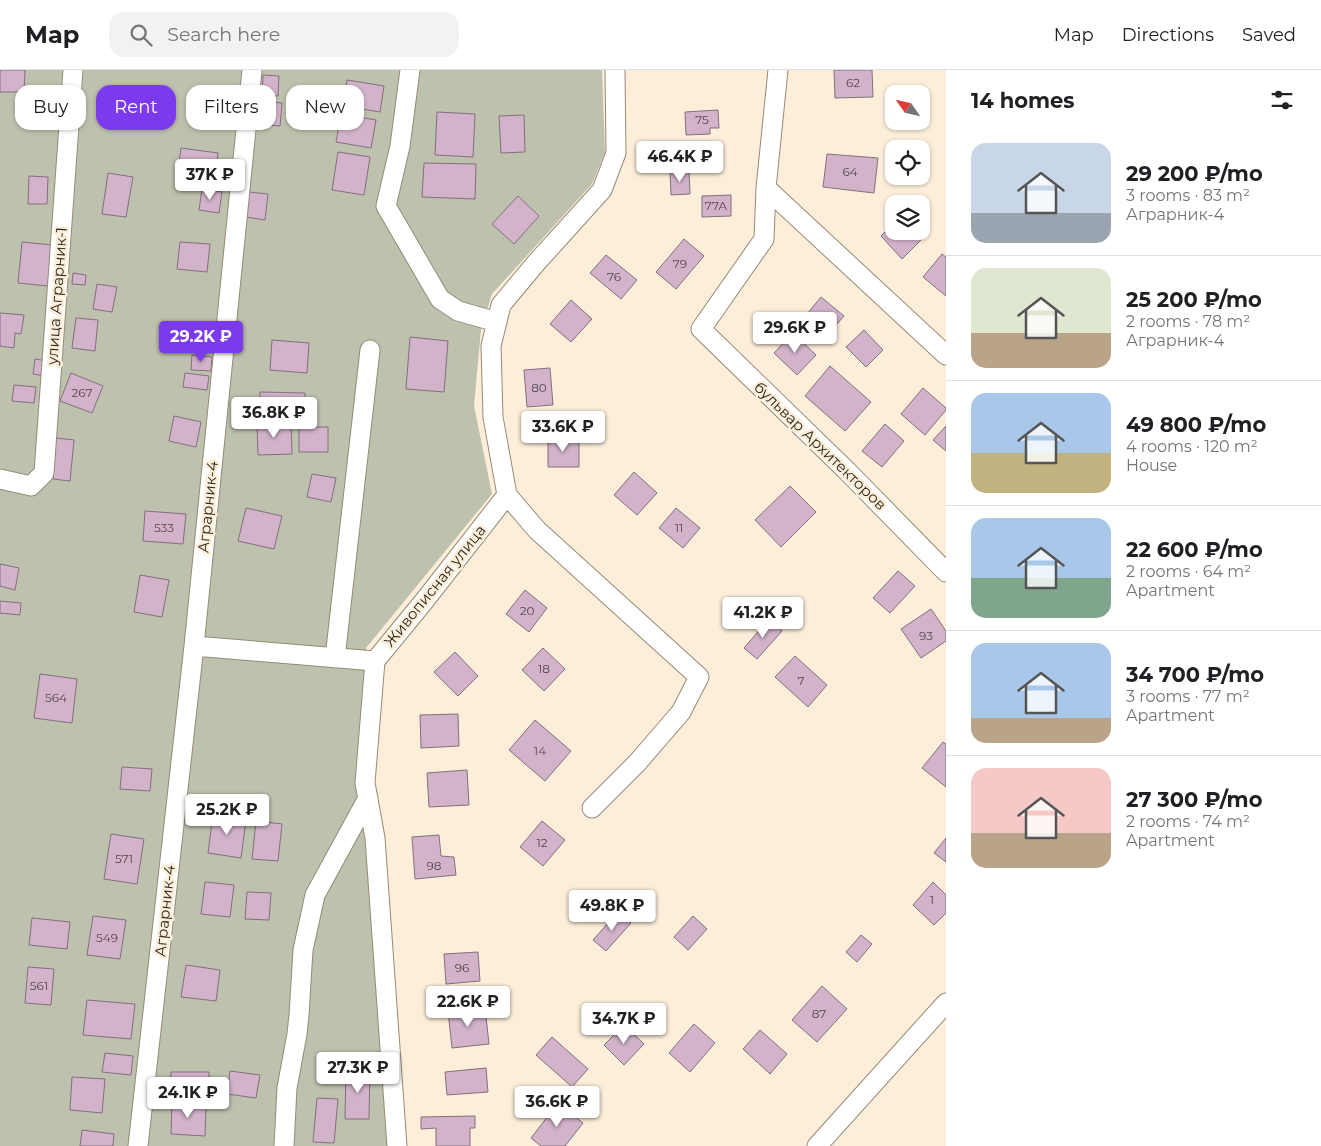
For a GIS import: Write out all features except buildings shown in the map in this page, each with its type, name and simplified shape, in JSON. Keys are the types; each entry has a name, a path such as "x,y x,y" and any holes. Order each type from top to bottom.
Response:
{"street":[{"name":"улица Аграрник-1","path":"0,479 31,486 44,473 73,70"},
{"name":"Аграрник-4","path":"138,1146 194,646 252,70"},
{"path":"410,70 400,146 386,206 440,299 458,311 497,322"},
{"path":"592,808 637,762 681,712 699,677 537,530 508,494 493,417 491,346 501,306 536,263 602,190 616,153 615,70"},
{"name":"бульвар Архитекторов","path":"778,70 766,188 764,239 700,330 847,471 946,572"},
{"path":"766,188 946,355"},
{"path":"334,658 370,350"},
{"name":"Живописная улица","path":"397,1146 374,838 365,783 375,661 508,494"},
{"path":"194,646 375,661"},
{"path":"284,1146 287,1088 300,1015 303,950 315,895 368,798"},
{"path":"817,1146 946,1003"}],"green space":[{"path":"0,70 602,70 605,152 592,184 492,294 481,329 474,406 492,494 366,648 362,813 384,1036 388,1146 0,1146"}]}
